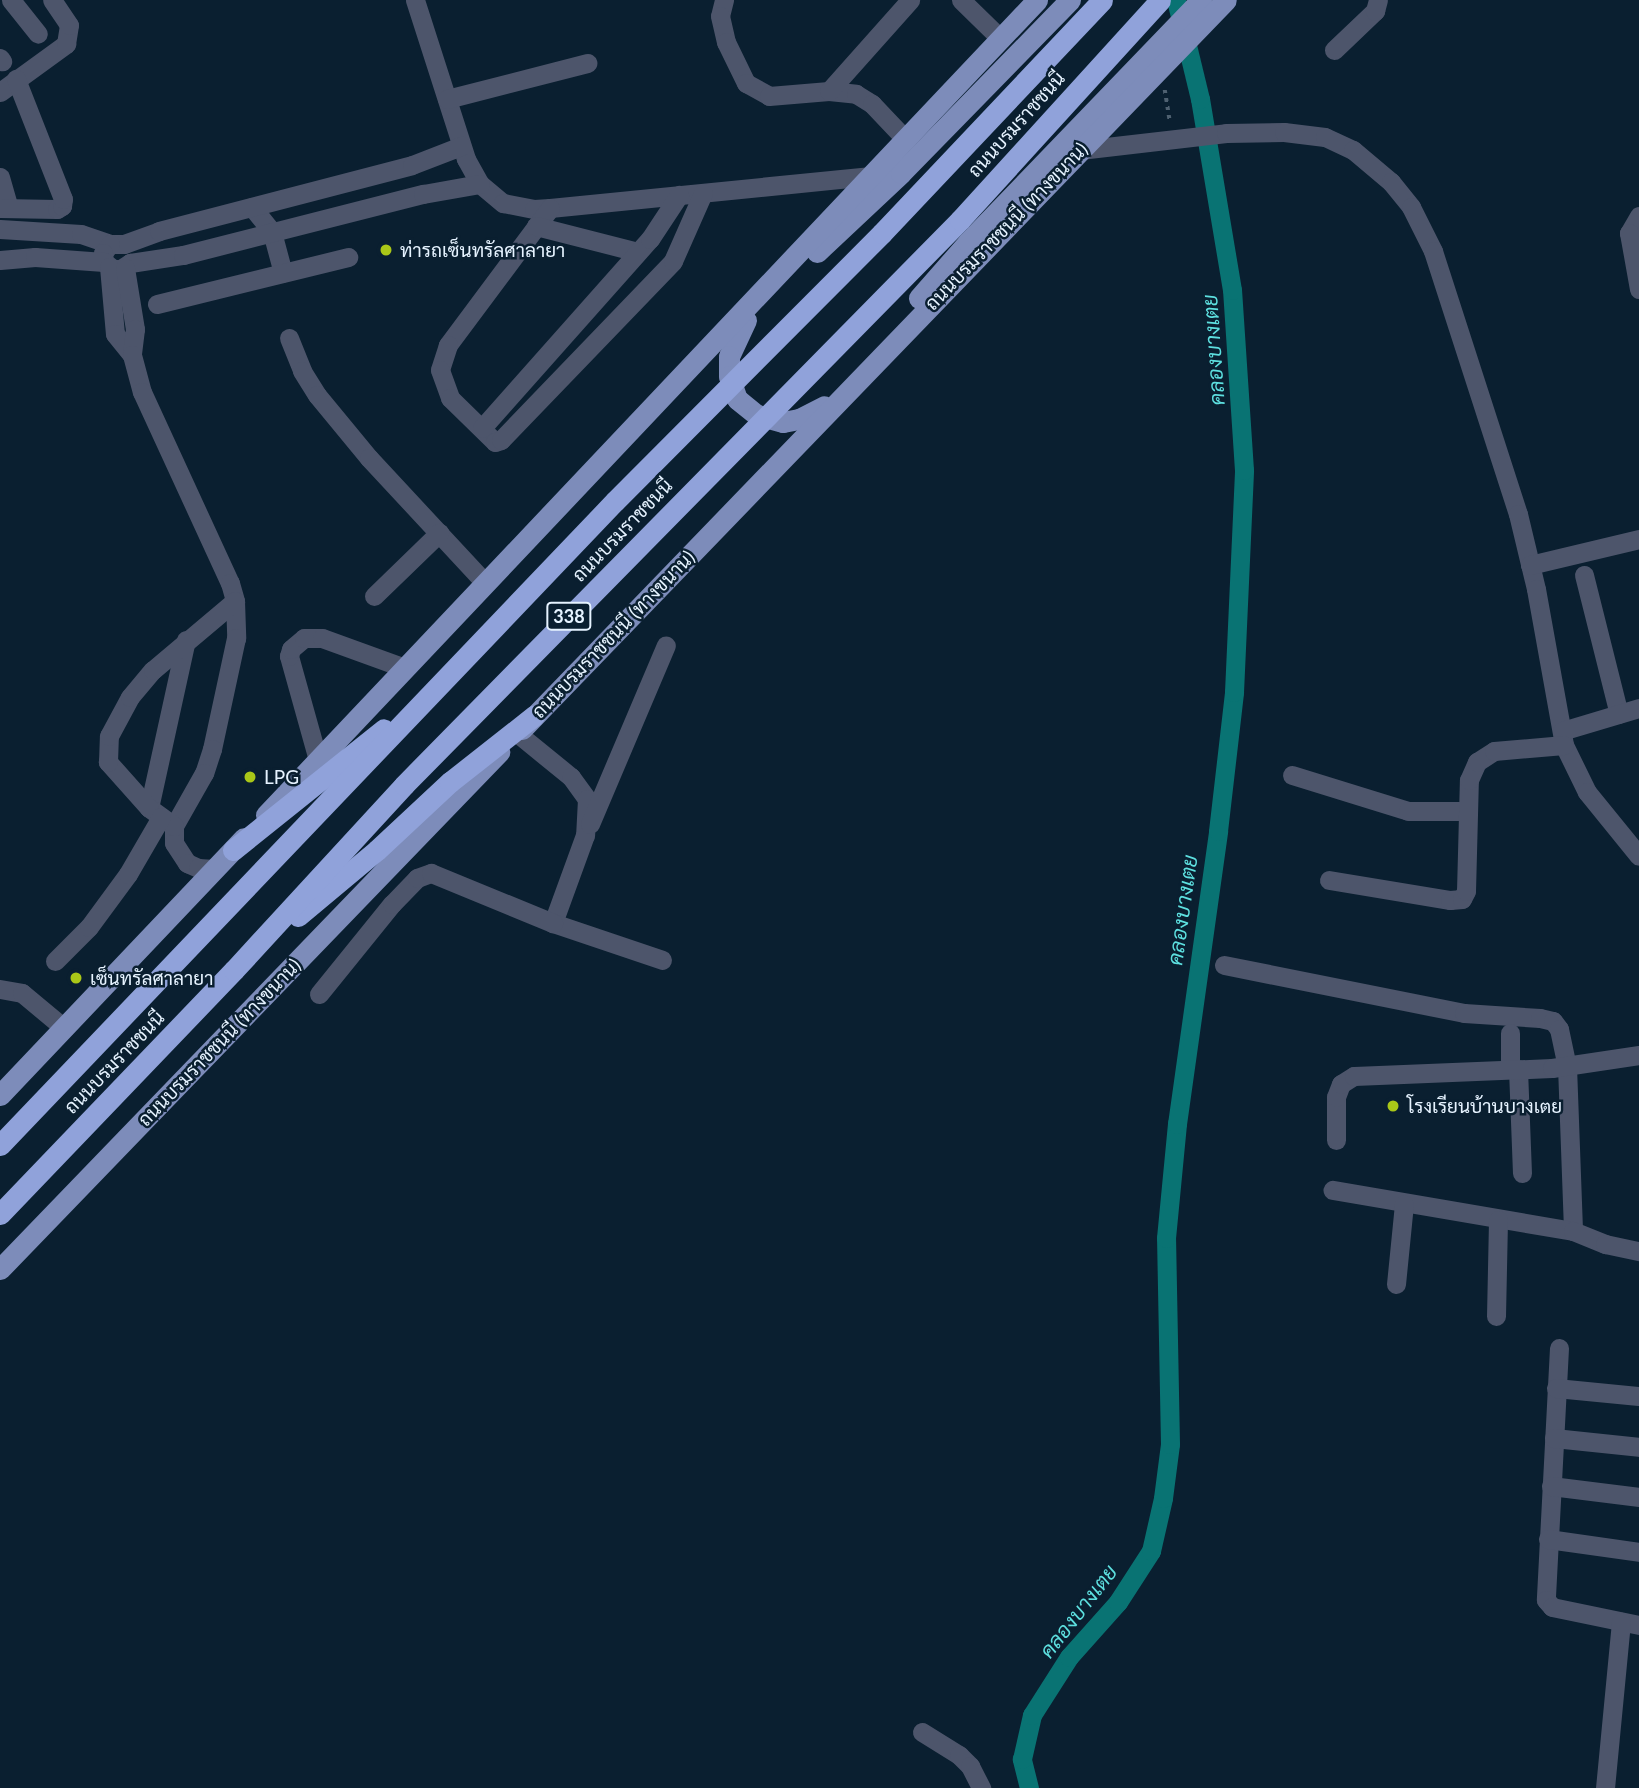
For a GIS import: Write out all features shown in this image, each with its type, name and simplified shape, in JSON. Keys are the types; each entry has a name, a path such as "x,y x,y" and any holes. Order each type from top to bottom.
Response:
{"highway":[{"name":"ถนนบรมราชชนนี","path":"0,1146 615,501 882,233 1102,0"},
{"name":"ถนนบรมราชชนนี","path":"0,1214 233,970 414,775 960,220 1160,0"},
{"path":"233,850 442,684"},
{"path":"233,970 377,850 450,782 534,716"}],"main road":[{"path":"0,1095 1037,0"},
{"path":"1070,0 901,173 746,320 729,356 732,388 747,408 770,420 783,422 799,419 828,403 968,242 1205,9"},
{"name":"ถนนบรมราชชนนี (ทางขนาน)","path":"0,1269 1152,76 1205,9 1226,0"}],"street":[{"path":"11,0 38,34"},
{"path":"0,92 66,44 69,25 52,0"},
{"path":"415,0 461,146 480,184 503,203 534,209 550,208 871,176"},
{"path":"724,0 720,16 726,42 746,83 769,96 829,91 856,94 872,104 906,139"},
{"path":"829,91 910,0"},
{"path":"961,0 1001,39"},
{"path":"1335,50 1375,11 1378,0"},
{"path":"447,99 587,63"},
{"path":"0,177 4,208 57,209 62,206 63,200 16,79"},
{"path":"1080,150 1226,133 1284,132 1325,137 1353,150 1375,165 1411,207 1433,251 1518,514 1563,738 1587,792 1639,856"},
{"path":"117,258 253,207 412,165 461,146"},
{"path":"412,165 423,194"},
{"path":"0,260 35,257 167,258 423,194 480,184"},
{"path":"550,208 448,345 442,359 440,370 450,398 495,442 501,440 673,261 703,193"},
{"path":"482,428 638,252 679,195"},
{"path":"253,207 272,232 283,273"},
{"path":"1639,216 1629,233 1639,289"},
{"path":"536,226 638,252"},
{"path":"0,229 92,235 117,258 135,329 132,355 148,407 230,583 235,601 236,638 212,749 195,790 162,817 128,874 89,927 55,961"},
{"path":"157,304 348,257"},
{"path":"567,332 586,352"},
{"path":"289,338 302,371 317,395 369,458 485,583"},
{"path":"374,596 439,533"},
{"path":"1530,565 1639,539"},
{"path":"1329,880 1450,900 1462,899 1466,891 1469,779 1484,754 1563,738 1633,714 1584,575"},
{"path":"215,869 198,868 187,863 162,817 108,762 110,736 130,697 186,640 235,601"},
{"path":"318,760 289,656 290,649 304,638 322,638 405,668"},
{"path":"162,817 186,640"},
{"path":"553,923 583,841 666,645"},
{"path":"517,733 571,777 587,799 583,841"},
{"path":"1292,775 1408,811 1468,811"},
{"path":"319,994 392,904 416,878 430,873 553,923 662,960"},
{"path":"1224,965 1464,1013 1553,1021 1559,1029 1567,1066 1573,1231"},
{"path":"0,989 22,993 64,1028"},
{"path":"1510,1033 1522,1173"},
{"path":"1336,1140 1336,1097 1347,1078 1567,1066 1639,1055"},
{"path":"1332,1189 1404,1204 1573,1231 1605,1244 1639,1251"},
{"path":"1396,1284 1404,1204"},
{"path":"1496,1317 1498,1220"},
{"path":"1559,1348 1545,1595 1549,1604 1630,1623 1605,1788"},
{"path":"1556,1388 1639,1396"},
{"path":"1554,1438 1639,1447"},
{"path":"1550,1486 1639,1497"},
{"path":"1548,1539 1639,1552"},
{"path":"922,1732 959,1755 971,1766 981,1788"}],"waterway":[{"name":"คลองบางเตย","path":"1029,1788 1022,1759 1032,1715 1069,1657 1118,1602 1151,1551 1163,1498 1170,1444 1166,1238 1177,1124 1218,831 1234,692 1244,470 1232,290 1200,99 1176,0"}],"place":[{"name":"ท่ารถเซ็นทรัลศาลายา","path":"386,250"},
{"name":"LPG","path":"250,777"},
{"name":"เซ็นทรัลศาลายา","path":"76,978"},
{"name":"โรงเรียนบ้านบางเตย","path":"1393,1106"}]}
